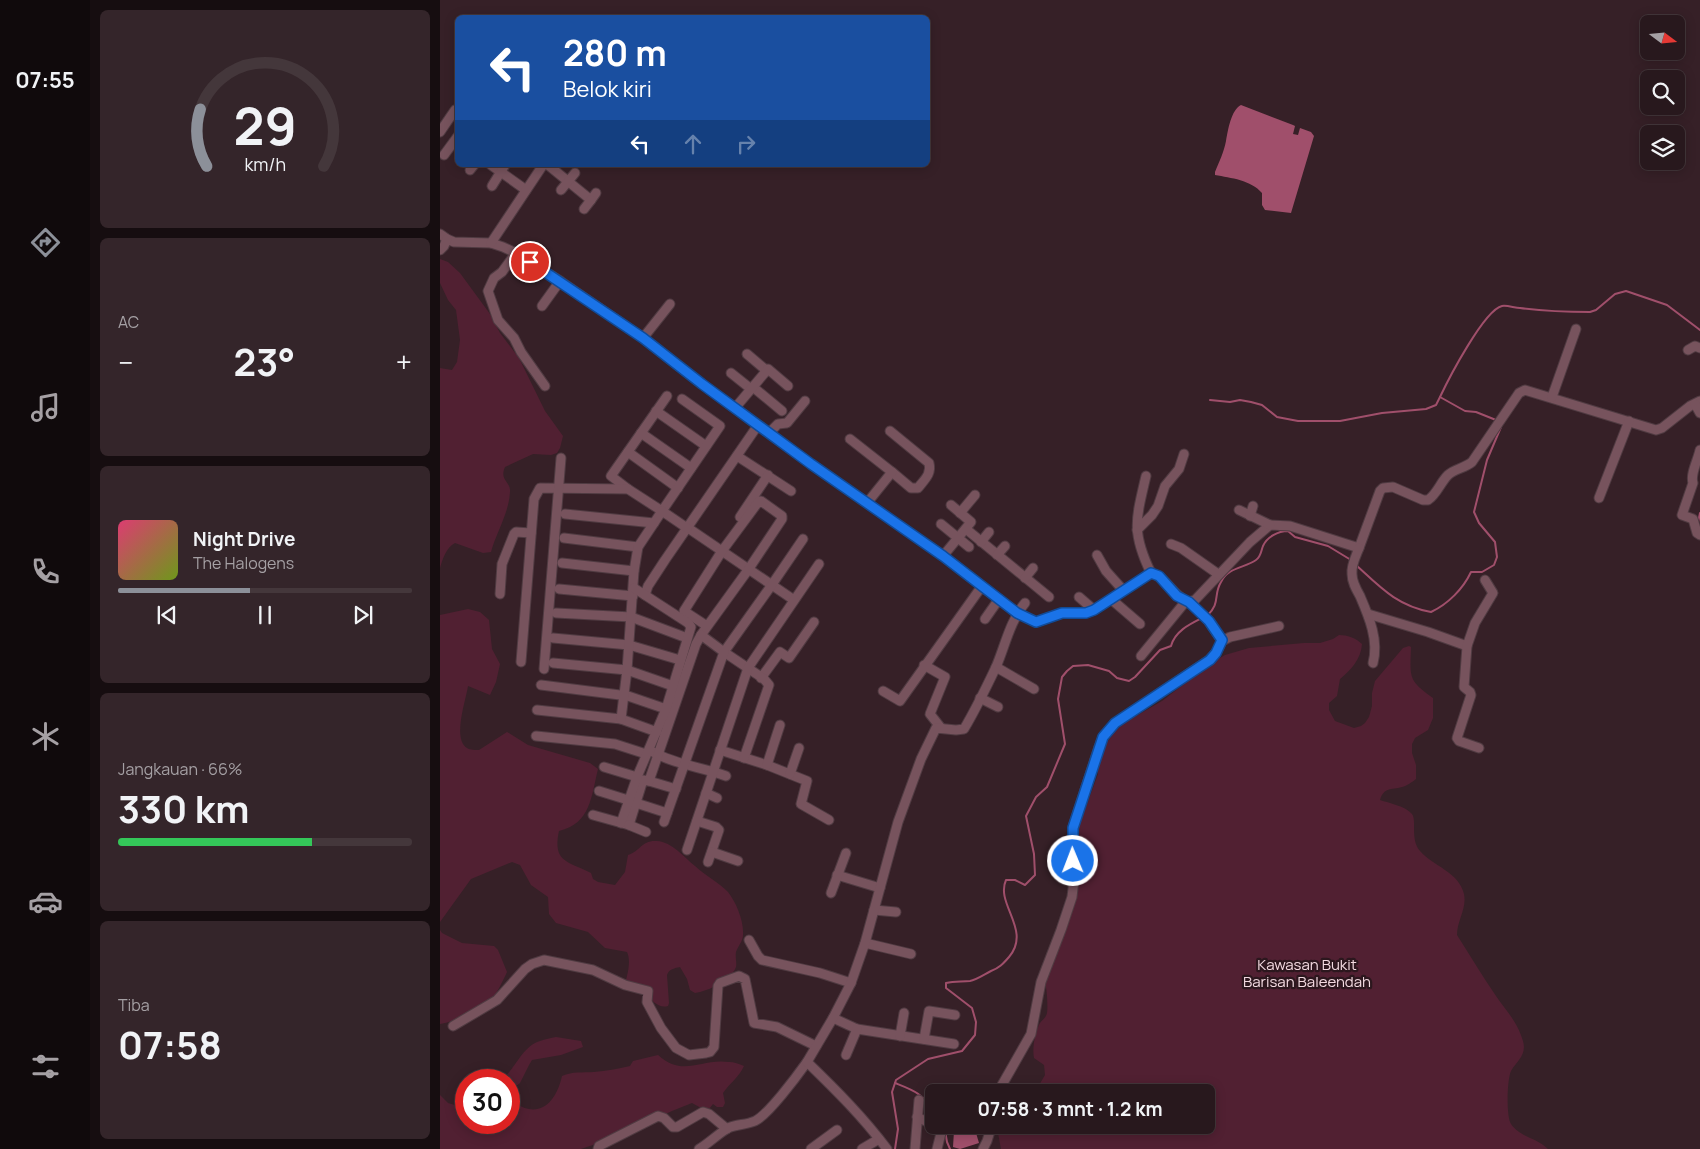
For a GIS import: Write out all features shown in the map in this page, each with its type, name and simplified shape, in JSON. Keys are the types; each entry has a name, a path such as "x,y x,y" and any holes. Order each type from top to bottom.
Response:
{"street":[{"path":"455,110 440,132 455,140"},
{"path":"444,155 455,141"},
{"path":"491,243 542,167"},
{"path":"550,167 568,181 594,196 584,209"},
{"path":"492,186 503,168 526,190"},
{"path":"561,190 574,173"},
{"path":"440,250 444,246 443,237 473,243 491,243 516,253 643,338 763,429 943,556 1017,613 1036,622 1062,613 1086,613 1094,610 1151,573"},
{"path":"516,253 502,272 494,278 488,291 498,320 514,338 521,352 545,386"},
{"path":"542,306 560,281"},
{"path":"643,338 670,304"},
{"path":"1552,397 1576,329"},
{"path":"1688,350 1695,346 1700,348"},
{"path":"747,354 788,386"},
{"path":"735,408 767,370"},
{"path":"730,373 782,411"},
{"path":"1373,663 1376,644 1368,614 1351,575 1359,548 1380,491 1383,488 1393,488 1423,500 1428,500 1434,495 1449,473 1464,468 1472,462 1495,426 1521,392 1531,391 1651,429 1662,428 1697,403 1700,413"},
{"path":"667,396 611,476 794,600"},
{"path":"621,720 634,592 634,571 638,547 720,426 682,399"},
{"path":"645,595 652,588 667,561 739,457 763,429 786,423 805,401"},
{"path":"656,411 706,446"},
{"path":"1599,498 1629,421"},
{"path":"850,439 911,488 918,488 930,471 930,463 890,431"},
{"path":"641,433 691,468"},
{"path":"1700,450 1691,479 1693,483 1682,515 1693,519 1697,532 1700,535"},
{"path":"628,452 678,488"},
{"path":"1137,530 1158,506 1165,486 1179,469 1184,454"},
{"path":"739,457 791,491"},
{"path":"544,669 561,458"},
{"path":"867,503 892,472"},
{"path":"707,626 684,611 768,476"},
{"path":"1146,476 1137,516 1137,530 1138,544 1151,573 1159,576 1177,596 1188,602 1206,618 1222,640"},
{"path":"521,662 534,500 538,490 540,488 628,489"},
{"path":"960,513 975,495"},
{"path":"625,824 637,777 651,753 701,635 748,570 782,519 782,516 759,501 721,550 676,615"},
{"path":"943,556 971,522 951,505"},
{"path":"1250,516 1253,506"},
{"path":"1239,510 1270,525 1290,526 1359,548"},
{"path":"565,514 654,522"},
{"path":"941,524 969,547"},
{"path":"1141,656 1188,602 1199,597 1218,574 1270,525"},
{"path":"966,529 1049,597"},
{"path":"500,594 502,564 514,534 516,532 531,533"},
{"path":"981,542 989,532"},
{"path":"564,538 638,547"},
{"path":"599,792 632,802 666,818 724,652 772,586 803,539"},
{"path":"1171,544 1181,548 1218,574"},
{"path":"997,555 1004,546"},
{"path":"1097,555 1112,580 1123,590"},
{"path":"562,563 634,571"},
{"path":"687,850 748,668 818,564"},
{"path":"1025,578 1033,568"},
{"path":"1479,748 1459,741 1457,738 1470,695 1469,691 1464,688 1467,646 1475,623 1492,595 1485,580"},
{"path":"883,691 900,701 982,586"},
{"path":"559,588 634,592 645,595 688,622 691,627 674,686 651,753 648,781"},
{"path":"1080,597 1094,610"},
{"path":"985,619 999,599"},
{"path":"1111,599 1140,624"},
{"path":"699,1149 727,1129 740,1123 754,1121 762,1116 781,1096 807,1062 851,983 865,944 898,822 921,758 933,732 936,728 964,729 972,718 996,666 1017,613 1024,603"},
{"path":"556,613 631,617 687,638"},
{"path":"1368,614 1467,646"},
{"path":"762,678 780,652 789,658 814,622"},
{"path":"1003,1084 1031,1034 1041,982 1072,897 1074,880 1073,828 1103,737 1115,723 1210,660 1216,653 1222,640 1279,626"},
{"path":"701,635 769,685 744,758"},
{"path":"553,638 629,645 680,660"},
{"path":"553,663 627,670 674,686"},
{"path":"924,665 945,677 930,714 940,728"},
{"path":"996,666 1034,689"},
{"path":"541,685 624,696 666,709"},
{"path":"980,698 998,707"},
{"path":"537,710 621,720 657,732"},
{"path":"767,765 780,725"},
{"path":"536,736 614,744 651,753 726,776"},
{"path":"790,774 799,748"},
{"path":"720,750 807,780 801,804 829,820"},
{"path":"604,767 637,777"},
{"path":"632,802 643,780 676,790"},
{"path":"706,794 717,798"},
{"path":"593,815 646,832"},
{"path":"697,820 719,830 708,862"},
{"path":"712,852 738,861"},
{"path":"831,893 846,853"},
{"path":"837,875 880,888"},
{"path":"874,910 896,912"},
{"path":"749,940 762,960 820,973 851,983"},
{"path":"865,944 911,954"},
{"path":"454,1026 497,1000 525,969 532,964 544,960 593,970 625,985 648,991 648,1002 661,1028 676,1048 685,1054 706,1053 710,1052 714,1047 718,986 720,983 739,976 745,979 754,1022 777,1027 816,1046"},
{"path":"924,1039 929,1011 955,1015"},
{"path":"900,1036 904,1013"},
{"path":"833,1018 857,1030 954,1044"},
{"path":"846,1055 857,1030"},
{"path":"807,1062 840,1094 887,1149"},
{"path":"914,1149 919,1100"},
{"path":"598,1149 599,1146 658,1116 664,1118 673,1127 677,1127 703,1112 709,1114 727,1129"},
{"path":"917,1117 940,1128 941,1133 937,1149"},
{"path":"811,1149 837,1130"},
{"path":"983,1149 989,1134"},
{"path":"862,1149 879,1139"}],"green space":[{"path":"440,259 448,262 460,273 490,314 500,333 519,358 545,411 563,436 557,453 551,455 533,454 505,467 503,475 510,488 509,500 491,552 483,553 455,543 447,550 440,568 440,368 452,370 457,362 460,340 456,310 448,300 440,283"},
{"path":"468,609 480,612 489,620 492,649 500,664 496,682 490,695 468,686 460,728 463,743 468,749 479,750 507,732 528,745 590,763 598,769 591,799 584,815 578,822 559,831 557,842 560,855 569,863 591,873 593,879 598,882 615,885 625,872 628,855 644,844 652,841 662,842 678,851 728,892 739,912 743,937 736,952 736,967 724,981 712,988 695,993 690,990 687,979 680,967 672,969 667,975 669,1003 668,1006 664,1007 641,993 624,989 629,966 627,952 605,948 588,932 556,923 549,914 548,897 531,885 520,865 512,862 471,879 440,922 440,615"},
{"name":"Kawasan Bukit Barisan Baleendah","path":"1339,635 1351,637 1362,644 1360,655 1355,664 1340,679 1337,696 1329,703 1329,710 1335,721 1354,728 1365,723 1372,706 1372,693 1375,681 1403,648 1409,646 1411,647 1410,666 1412,677 1419,687 1433,698 1433,718 1428,730 1415,738 1412,744 1412,753 1416,765 1416,779 1404,786 1386,791 1380,800 1401,807 1412,814 1415,841 1420,851 1457,880 1461,886 1465,899 1457,935 1515,1022 1523,1041 1523,1054 1511,1071 1510,1076 1509,1120 1519,1132 1548,1149 1001,1149 998,1134 1215,1134 1215,1084 1040,1084 1045,1075 1044,1065 1034,1058 1033,1050 1038,1027 1047,1013 1045,983 1077,888 1079,871 1089,870 1086,855 1076,840 1076,834 1098,774 1097,767 1102,749 1122,724 1162,701 1211,663 1225,655 1249,648 1320,643"},
{"path":"440,930 442,933 462,943 494,946 498,950 507,972 497,992 488,1003 466,1016 440,1024"},
{"path":"556,1037 581,1041 583,1047 561,1055 532,1060 520,1083 520,1069 512,1069 528,1048 544,1040"},
{"path":"658,1055 667,1062 676,1065 692,1066 719,1061 733,1062 744,1066 723,1093 725,1103 723,1107 717,1107 713,1104 709,1109 703,1109 692,1103 619,1136 581,1149 440,1149 440,1095 448,1103 455,1105 455,1134 520,1134 520,1106 527,1109 535,1109 549,1103 559,1087 562,1076 621,1068 630,1066 633,1061"}],"shaded area":[{"path":"1241,105 1295,126 1293,134 1298,135 1300,128 1311,132 1314,136 1291,213 1265,210 1262,205 1262,193 1252,185 1240,180 1215,175 1224,149 1230,121 1235,111"},
{"path":"954,1134 976,1134 979,1143 960,1149 953,1147"}],"waterway":[{"path":"1496,420 1476,412 1465,411 1440,397 1458,362 1477,332 1494,310 1502,306 1546,311 1590,312 1596,310 1615,294 1626,291 1667,305 1700,330"},
{"path":"1210,400 1251,402 1262,405 1277,417 1298,421 1340,421 1382,413 1426,409 1436,405 1440,397"},
{"path":"1356,565 1381,588 1399,600 1408,605 1431,612 1443,605 1454,595 1464,584 1471,572 1482,572 1494,565 1497,557 1495,542 1479,523 1474,512 1487,460 1501,427"},
{"path":"1698,523 1700,513"},
{"path":"1207,616 1214,607 1217,591 1224,577 1228,573 1258,559 1265,543 1277,533 1288,531 1295,537 1328,546 1351,560"},
{"path":"895,1149 898,1129 892,1092 896,1080 928,1059 962,1051 975,1035 976,1022 972,1008 946,988 946,983 972,980 996,969 1003,964 1015,947 1017,937 1004,889 1006,880 1015,880 1025,885 1035,875 1034,854 1026,816 1036,797 1047,787 1065,744 1058,699 1062,677 1073,666 1088,665 1109,671 1117,678 1129,681 1160,650 1171,646 1179,632 1202,618"},
{"path":"895,1083 912,1090 925,1100"},
{"path":"946,1134 950,1149"}],"route":[{"path":"530,262 643,338 702,384 811,464 943,556 1017,613 1036,622 1062,613 1086,613 1094,610 1151,573 1159,576 1177,596 1189,602 1209,621 1222,640 1221,646 1210,660 1115,723 1103,737 1073,828 1073,861"}]}
